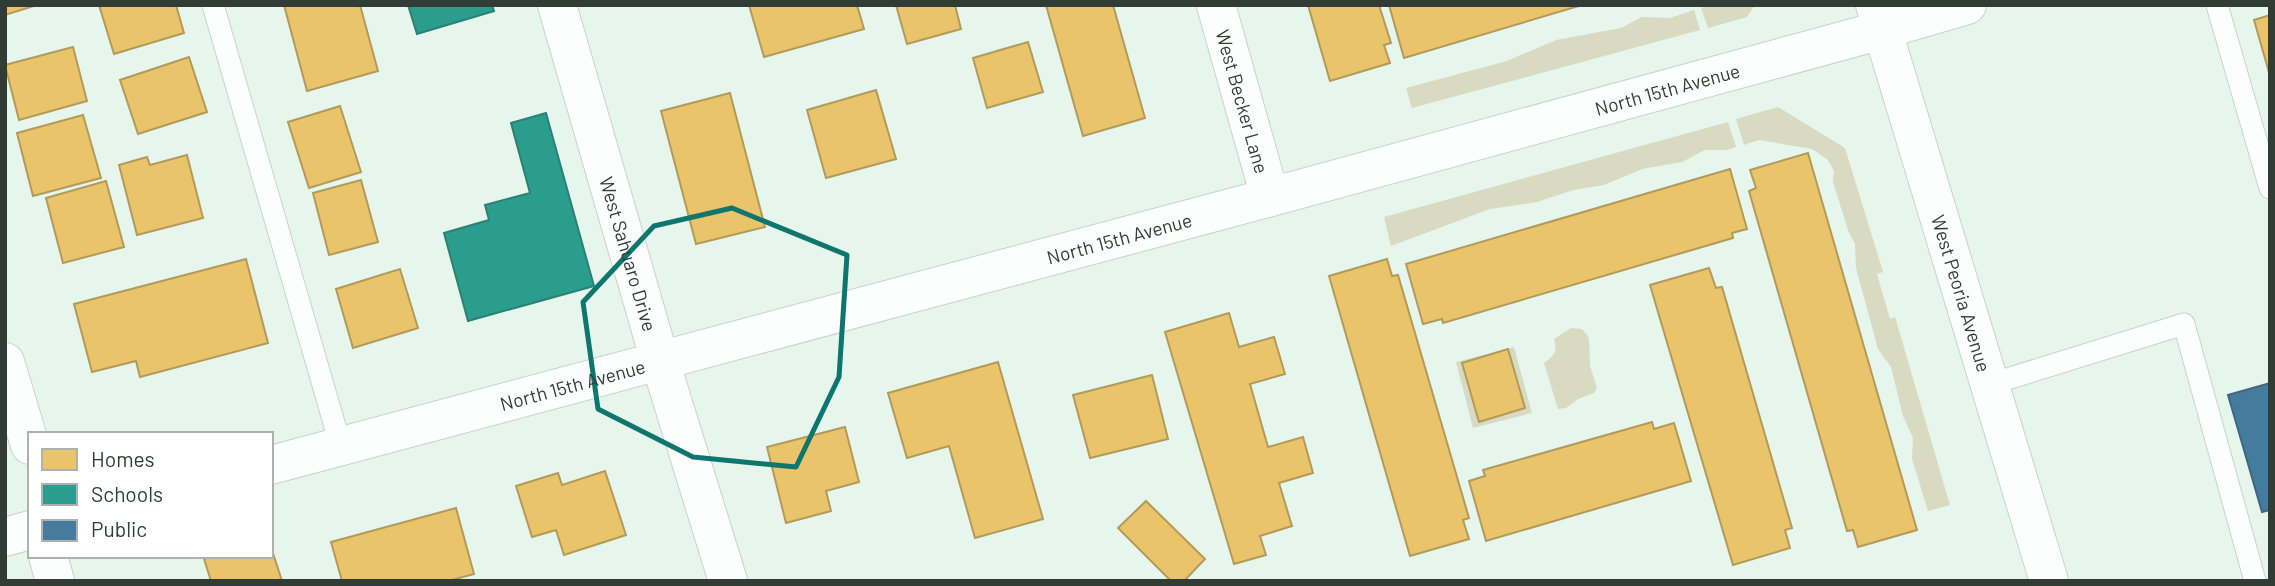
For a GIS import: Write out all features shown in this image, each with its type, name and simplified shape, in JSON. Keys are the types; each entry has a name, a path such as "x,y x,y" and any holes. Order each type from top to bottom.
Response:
{"street":[{"name":"West Sahuaro Drive","path":"557,5 660,361 728,581"},
{"name":"West Becker Lane","path":"1216,5 1270,197"},
{"name":"North 15th Avenue","path":"273,464 1270,197 1879,18 1967,5"},
{"name":"West Peoria Avenue","path":"1879,18 2049,581"},
{"path":"5,362 28,438"},
{"path":"5,537 28,531"},
{"path":"49,558 55,581"}],"lane":[{"path":"213,5 341,447"},
{"path":"2217,5 2270,188"},
{"path":"1991,384 2184,324 2255,581"}],"highlighted area":[{"path":"732,208 847,255 839,377 796,467 693,457 598,409 583,302 654,226"}],"green space":[{"path":"1710,5 1755,5 1747,17 1708,28 1701,8"},
{"path":"1694,10 1700,30 1412,108 1406,88 1507,61 1556,40 1621,28 1642,17 1670,18"},
{"path":"1778,107 1845,148 1883,272 1877,274 1890,319 1895,317 1950,505 1928,511 1912,459 1913,438 1903,416 1891,367 1878,349 1856,268 1855,244 1848,230 1833,182 1834,171 1828,160 1812,149 1759,140 1744,145 1736,119"},
{"path":"1728,122 1736,147 1727,150 1705,150 1682,162 1642,169 1604,185 1573,190 1537,202 1490,209 1391,246 1384,217"},
{"path":"1571,328 1582,329 1589,338 1590,366 1597,388 1594,393 1578,399 1566,408 1558,409 1544,363 1554,353 1554,339"},
{"path":"1514,347 1532,413 1473,428 1456,362"}],"building: Homes":[{"path":"5,5 37,5 5,15"},
{"path":"99,5 176,5 184,33 114,54"},
{"path":"284,5 360,5 378,71 307,91"},
{"path":"749,5 857,5 864,29 764,57"},
{"path":"896,5 955,5 961,29 907,44"},
{"path":"1046,5 1113,5 1145,118 1083,136"},
{"path":"1308,5 1379,5 1391,43 1384,45 1390,63 1330,81"},
{"path":"1389,5 1582,5 1404,58"},
{"path":"2270,15 2270,76 2254,20"},
{"path":"1028,42 1043,92 987,108 973,58"},
{"path":"73,47 87,101 19,120 5,65"},
{"path":"189,57 207,112 138,134 120,80"},
{"path":"876,90 896,159 826,178 807,110"},
{"path":"730,93 765,227 696,244 661,111"},
{"path":"340,106 361,172 309,188 288,122"},
{"path":"83,115 101,178 33,196 17,133"},
{"path":"1808,153 1917,530 1858,547 1853,530 1847,531 1749,191 1756,188 1750,170"},
{"path":"187,155 203,218 137,235 119,165 147,157 150,165"},
{"path":"1730,169 1747,229 1732,233 1733,238 1443,323 1442,319 1423,324 1406,264"},
{"path":"361,180 378,242 329,255 313,193"},
{"path":"106,181 124,247 63,263 46,198"},
{"path":"246,259 268,343 140,377 136,361 92,372 74,304"},
{"path":"1387,259 1392,276 1398,275 1469,518 1463,520 1469,539 1410,556 1329,276"},
{"path":"1709,268 1716,288 1722,287 1792,528 1785,530 1790,548 1733,565 1650,285"},
{"path":"400,269 418,328 353,348 336,289"},
{"path":"1229,313 1239,347 1274,337 1285,374 1250,384 1268,447 1303,437 1313,473 1279,483 1292,526 1260,536 1266,555 1234,564 1165,332"},
{"path":"1508,349 1525,408 1479,422 1462,363"},
{"path":"998,362 1043,519 975,538 949,446 907,458 888,393"},
{"path":"1152,375 1168,439 1090,458 1073,395"},
{"path":"1652,422 1654,429 1674,423 1691,481 1486,541 1469,481 1485,476 1483,470"},
{"path":"845,427 859,482 826,491 831,511 786,523 767,447"},
{"path":"605,471 626,535 564,555 556,530 532,537 516,486 558,473 562,485"},
{"path":"1146,501 1205,559 1184,581 1171,581 1118,528"},
{"path":"456,508 474,574 448,581 342,581 331,542"},
{"path":"273,553 282,581 211,581 204,559 273,558"}],"building: Schools":[{"path":"408,5 492,5 494,11 417,34"},
{"path":"546,113 594,286 468,321 444,233 489,220 485,205 530,193 511,123"}],"building: Public":[{"path":"2270,383 2270,510 2262,512 2228,395"}]}
